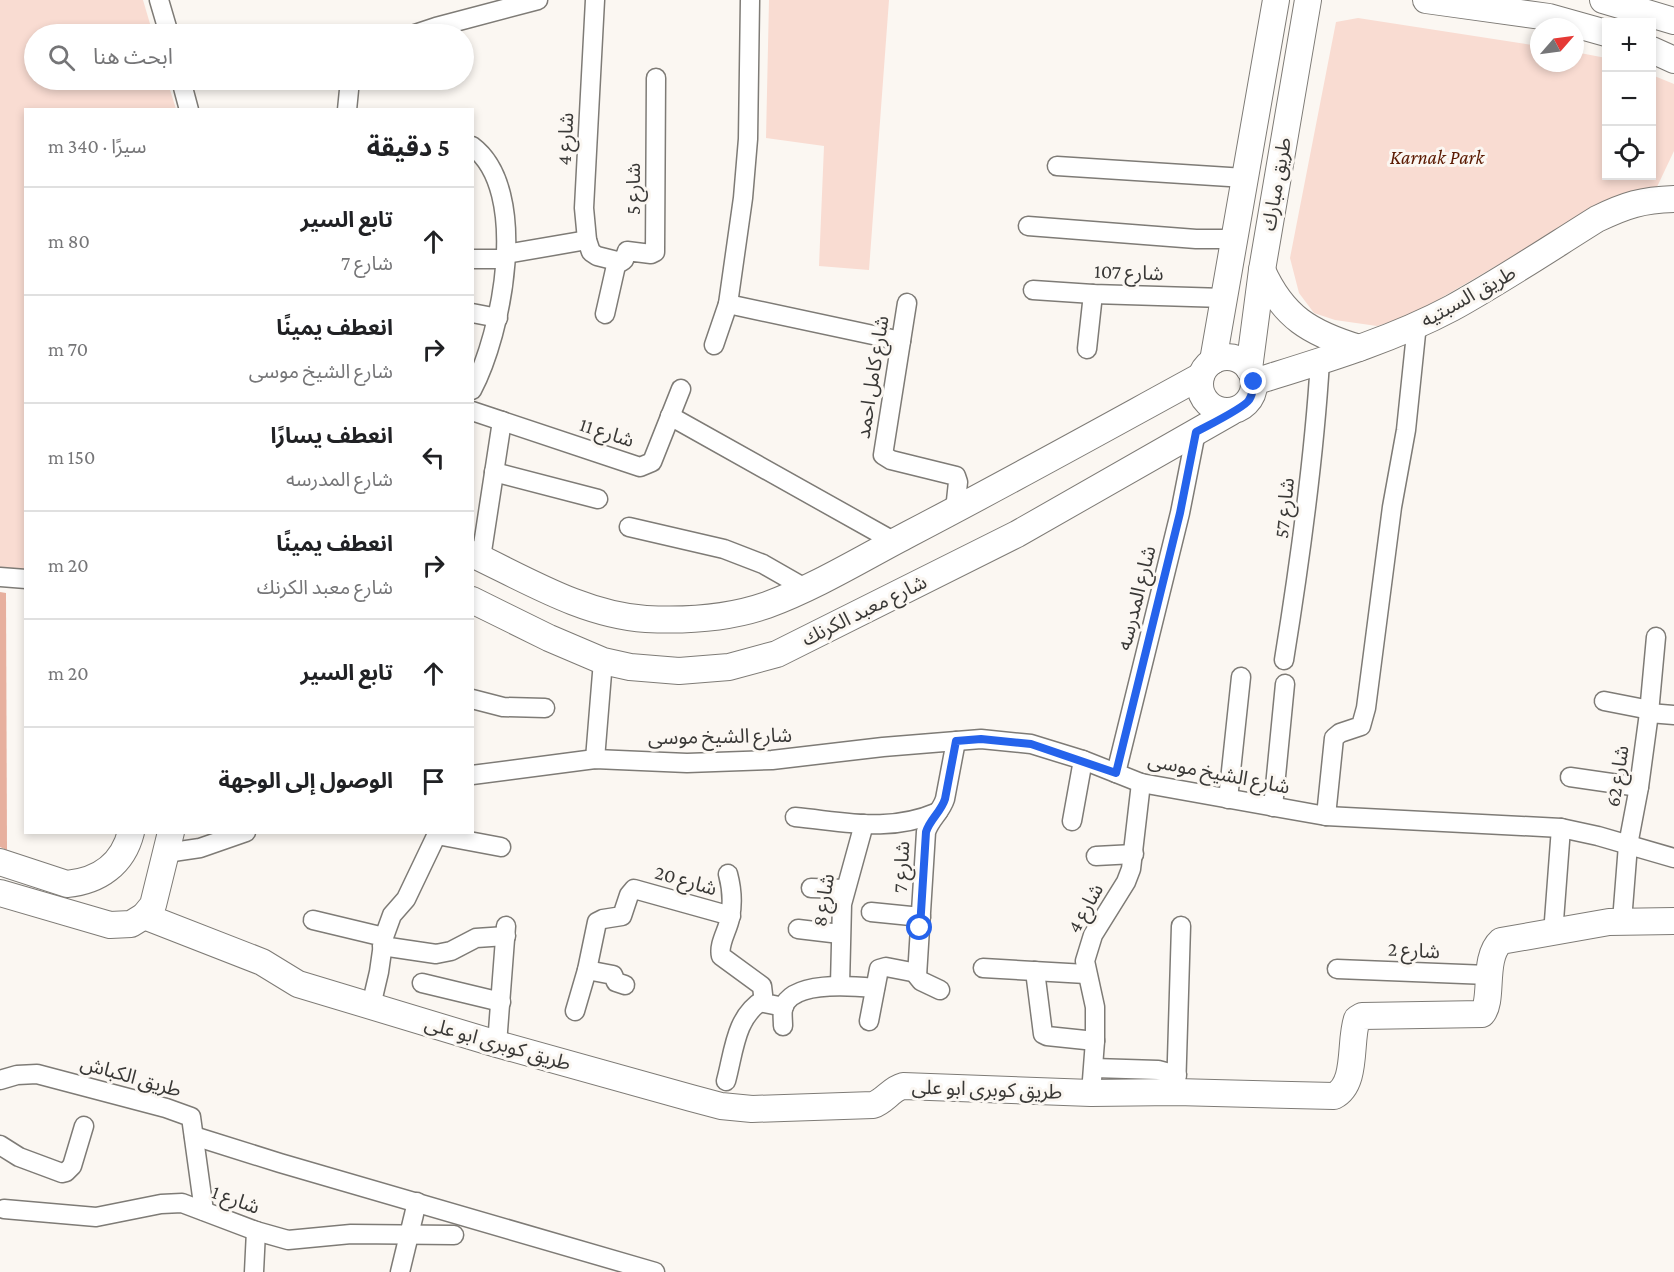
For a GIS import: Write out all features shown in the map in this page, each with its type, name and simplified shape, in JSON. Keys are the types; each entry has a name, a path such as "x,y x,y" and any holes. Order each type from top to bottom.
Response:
{"street":[{"path":"159,0 166,24"},
{"path":"464,24 538,0"},
{"name":"شارع 4","path":"587,240 584,208 595,0"},
{"path":"714,345 728,304 743,198 748,138 750,0"},
{"name":"طريق مبارك","path":"1207,368 1224,298 1276,0"},
{"name":"طريق مبارك","path":"1252,375 1262,270 1308,0"},
{"path":"1426,0 1549,17 1602,32"},
{"path":"1603,0 1674,21"},
{"path":"1656,52 1674,60"},
{"name":"شارع 5","path":"617,261 623,261 627,251 651,255 655,252 656,78"},
{"path":"184,90 188,108"},
{"path":"351,90 352,108"},
{"path":"474,147 479,150 494,171 503,195 506,220 505,257 498,318 486,361 474,386"},
{"path":"1057,166 1245,178"},
{"name":"طريق السبتيه","path":"1252,375 1320,361 1417,324 1452,308 1597,219 1622,207 1649,200 1674,199"},
{"path":"1028,226 1196,239 1234,239"},
{"path":"474,259 505,257 587,240 594,254 617,261 605,314"},
{"path":"1262,270 1270,290 1299,322 1317,333 1359,348"},
{"name":"شارع 107","path":"1034,290 1224,298"},
{"path":"1087,349 1093,294"},
{"name":"شارع كامل احمد","path":"907,303 883,454 891,460 956,476 958,482 955,510"},
{"path":"728,304 901,341"},
{"path":"474,313 498,318"},
{"path":"1326,816 1334,738 1340,733 1361,726 1366,708 1392,507 1406,430 1417,324"},
{"path":"502,421 477,556 571,600 607,613 644,619 725,616 766,605 895,542 1207,368 1222,357 1242,362 1252,375 1253,392 1249,401 1241,408 1231,412 1220,411 1210,406 1203,398 1199,387 1207,368"},
{"name":"شارع 57","path":"1284,660 1302,549 1316,425 1320,361"},
{"name":"شارع 11","path":"474,412 640,467 652,462 681,389"},
{"name":"شارع معبد الكرنك","path":"474,601 549,638 603,661 630,667 679,671 729,667 777,654 1017,534 1231,412"},
{"path":"670,416 895,542"},
{"name":"شارع المدرسه","path":"1116,773 1180,513 1196,432"},
{"path":"494,472 598,499"},
{"path":"629,527 724,549 763,564 804,588"},
{"path":"0,578 24,579"},
{"name":"شارع 62","path":"1622,921 1628,844 1639,786 1656,638"},
{"path":"596,759 603,661"},
{"path":"1228,799 1241,677"},
{"path":"1273,807 1285,684"},
{"path":"474,700 503,707 545,708"},
{"path":"1604,701 1674,715"},
{"name":"شارع الشيخ موسى","path":"474,775 596,759 687,763 772,760 883,747 981,739 1031,744 1083,760 1141,783 1273,807 1326,816 1562,828 1674,858"},
{"name":"شارع 7","path":"917,973 926,832 928,824 945,799 956,741"},
{"path":"1072,820 1083,760"},
{"path":"1570,777 1639,786"},
{"name":"شارع 4","path":"1092,1080 1095,1007 1085,961 1093,935 1126,882 1134,854 1141,783"},
{"path":"795,817 877,825 910,822 938,812"},
{"name":"شارع 8","path":"840,985 840,934 845,889 864,824"},
{"path":"1553,934 1562,828"},
{"path":"0,861 67,884 78,883 109,869 124,851 130,834"},
{"path":"0,893 110,925 124,925 144,916 155,899 168,843 200,848 240,834"},
{"path":"371,1006 383,941 394,911 406,899 438,834 501,847"},
{"path":"1096,855 1134,854"},
{"path":"728,874 731,888 731,916 720,952 724,959 762,986 763,1000 767,1004 784,1007"},
{"path":"811,888 845,889"},
{"name":"شارع 20","path":"574,1011 587,970 597,922 603,918 622,916 629,895 634,889 731,916"},
{"path":"872,912 921,917"},
{"name":"طريق كوبرى ابو على","path":"144,916 262,962 298,984 496,1044 690,1098 721,1106 752,1109 873,1105 903,1086 1092,1080 1177,1083 1334,1096 1347,1084 1357,1018 1362,1016 1480,1015 1486,1009 1488,975 1496,946 1501,941 1553,934 1595,924 1622,921 1674,921"},
{"path":"313,920 436,954 451,951 476,938 506,930 496,1044"},
{"path":"1177,1083 1181,926"},
{"path":"798,928 840,934"},
{"path":"869,1021 878,973 882,967 917,973 921,981 940,990"},
{"path":"983,968 1086,974"},
{"name":"شارع 2","path":"1337,969 1488,975"},
{"path":"587,970 614,975 616,982 625,985"},
{"path":"1035,971 1043,1034 1095,1041"},
{"path":"422,983 501,1002"},
{"path":"783,1026 784,1007 792,997 807,990 840,985 875,988"},
{"path":"726,1082 741,1023 746,1013 763,1000"},
{"name":"طريق الكباش","path":"0,1080 37,1074 166,1108 191,1117 204,1211"},
{"path":"0,1145 19,1157 62,1173 72,1166 84,1126"},
{"path":"194,1136 417,1202 626,1268 655,1272"},
{"path":"399,1272 417,1202"},
{"name":"شارع 1","path":"4,1209 96,1217 182,1203 256,1231 288,1240 351,1234 454,1235"},
{"path":"254,1272 256,1231"}],"green space":[{"path":"0,0 143,0 150,24 24,24 24,90 170,90 176,108 24,108 24,574 0,572"},
{"path":"769,0 889,0 869,270 819,266 824,146 766,138"},
{"name":"Karnak Park","path":"1358,18 1530,45 1530,72 1584,72 1584,54 1602,57 1602,180 1656,180 1656,77 1674,84 1674,151 1656,189 1575,220 1410,316 1377,326 1335,320 1314,313 1299,293 1290,258 1336,22"}],"shaded area":[{"path":"0,592 6,593 7,850 0,847"}],"route":[{"path":"920,928 926,832 928,824 943,806 956,741 981,739 1031,744 1116,773 1180,513 1196,432 1241,408 1249,401 1254,382"}]}
